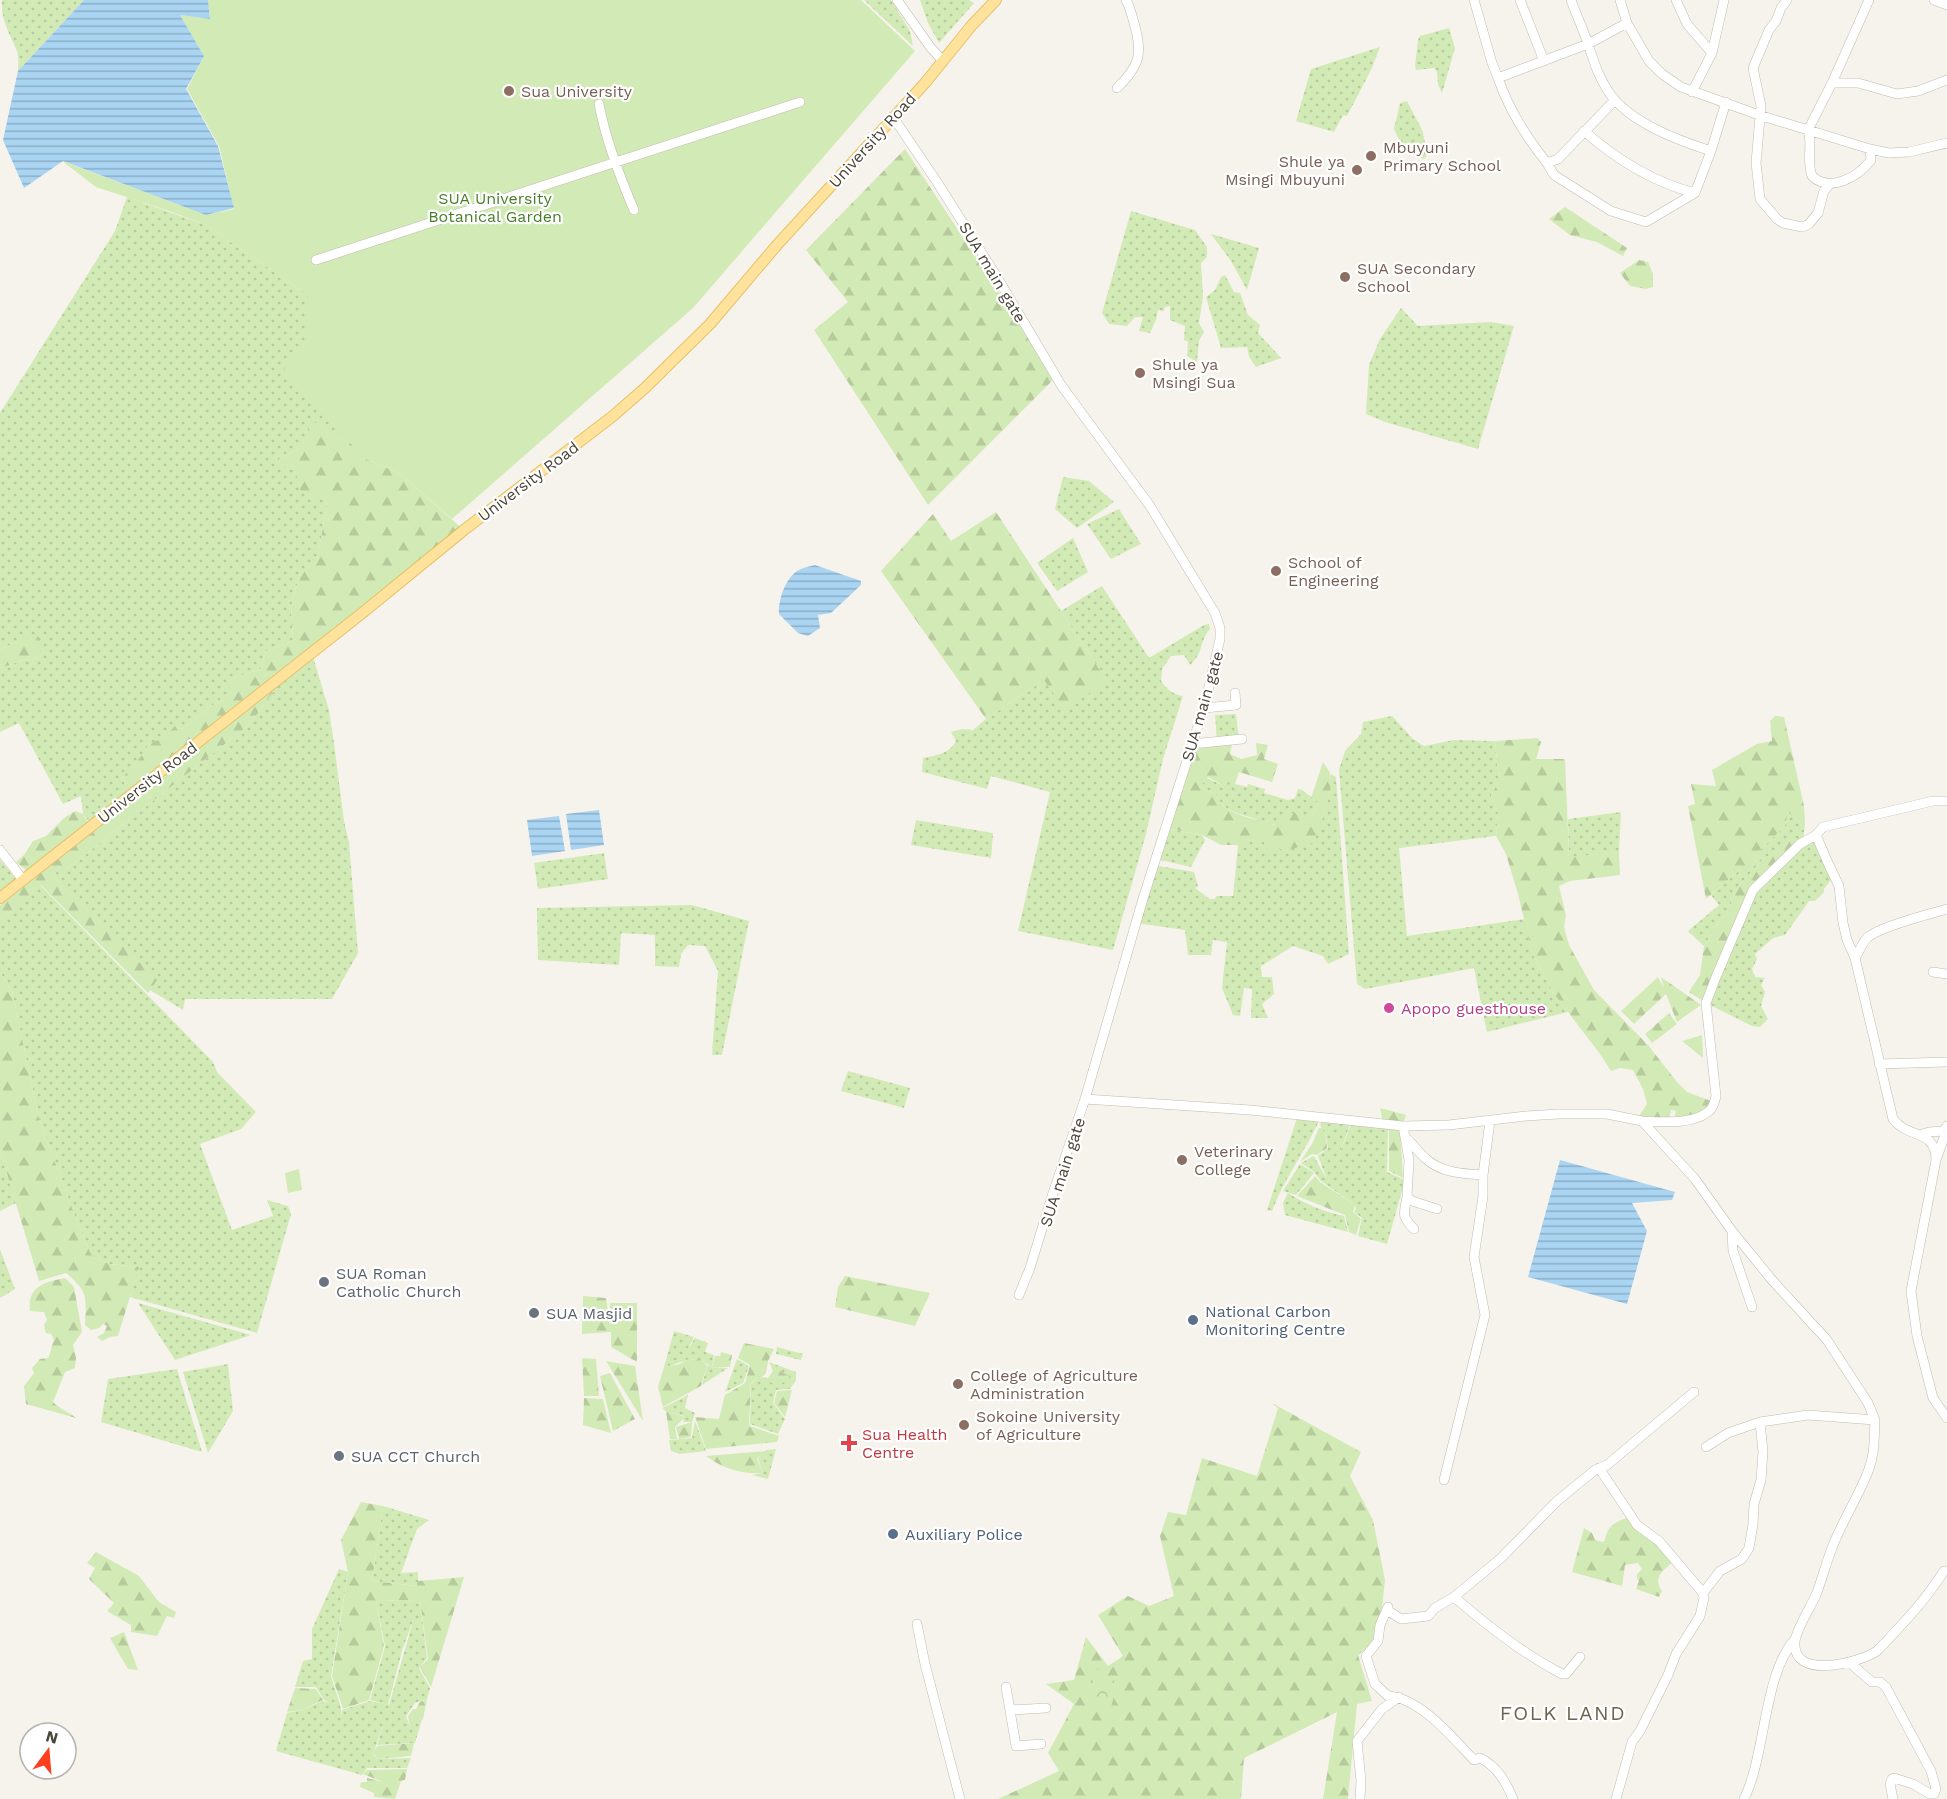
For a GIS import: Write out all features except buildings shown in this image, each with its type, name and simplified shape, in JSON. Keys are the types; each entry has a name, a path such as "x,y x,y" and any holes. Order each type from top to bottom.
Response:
{"main road":[{"name":"University Road","path":"0,898 361,614 456,536 613,416 645,388 710,324 777,245 996,0"}],"street":[{"path":"897,0 930,48 942,61"},
{"path":"1117,88 1131,73 1140,52 1137,32 1126,0"},
{"path":"1474,0 1492,63 1516,120 1554,175 1611,211 1646,222 1695,193 1726,102"},
{"path":"1520,0 1544,61"},
{"path":"1571,0 1593,64 1615,100 1656,129 1711,151"},
{"path":"1620,0 1627,22 1649,61 1662,74 1692,92 1808,130 1889,153 1909,152 1947,143"},
{"path":"1676,0 1687,24 1712,53"},
{"path":"1692,92 1712,53 1724,0"},
{"path":"1786,0 1769,30 1753,68 1760,96 1756,163 1758,191 1760,199 1777,219 1799,227 1807,225 1818,213 1824,191 1830,184"},
{"path":"1869,0 1808,130 1812,142 1809,157 1810,172 1814,179 1830,184 1841,183 1863,170 1871,160 1870,149"},
{"path":"1934,0 1947,5"},
{"path":"1498,78 1588,44 1627,22"},
{"path":"1832,83 1858,83 1897,94 1918,91 1947,80"},
{"path":"1547,163 1558,159 1615,100"},
{"path":"316,260 800,102"},
{"path":"599,104 615,164 634,210"},
{"name":"SUA main gate","path":"893,117 997,277 1061,385 1150,506 1215,613 1220,628 1219,650 1203,708 1142,902 1086,1099 1053,1193 1030,1269 1019,1295"},
{"path":"1584,131 1617,159 1678,188 1695,193"},
{"path":"1203,708 1236,705 1235,693"},
{"path":"1192,744 1242,739"},
{"path":"1086,1099 1250,1110 1403,1126 1449,1125 1526,1116 1607,1114 1642,1122 1678,1122 1699,1117 1712,1108 1716,1096 1706,1003 1752,890 1800,844 1816,835 1823,827 1933,801 1947,801"},
{"path":"1816,835 1839,886 1846,940 1855,958 1893,1119 1901,1128 1930,1140 1936,1149 1936,1160"},
{"path":"0,850 22,879"},
{"path":"1855,958 1866,939 1871,935 1894,925 1947,909"},
{"path":"1933,972 1947,974"},
{"path":"1879,1064 1947,1062"},
{"path":"1444,1480 1485,1315 1485,1303 1474,1257 1483,1196 1483,1175 1490,1121"},
{"path":"1642,1122 1695,1179 1732,1231 1772,1280 1827,1340 1868,1402 1875,1420 1874,1450 1869,1469 1832,1548 1824,1575 1777,1675 1755,1766 1744,1799"},
{"path":"1403,1126 1409,1160 1407,1197 1403,1213 1414,1229"},
{"path":"1920,1135 1929,1131 1943,1131 1947,1128"},
{"path":"1947,1128 1936,1160 1911,1291 1917,1336 1933,1398 1947,1418"},
{"path":"1406,1138 1419,1149 1425,1158 1442,1169 1453,1173 1483,1175"},
{"path":"1407,1197 1412,1201 1437,1209"},
{"path":"1732,1231 1733,1251 1752,1307"},
{"path":"1512,1799 1506,1782 1492,1763 1480,1758 1474,1760 1440,1725 1399,1697 1388,1696 1375,1684 1366,1656 1378,1641 1380,1625 1388,1609 1401,1619 1428,1616 1501,1558 1557,1501 1599,1468 1607,1465 1694,1392"},
{"path":"1706,1447 1728,1433 1760,1422 1808,1415 1875,1420"},
{"path":"1702,1593 1720,1571 1742,1560 1749,1548 1754,1504 1761,1480 1763,1452 1760,1422"},
{"path":"1599,1468 1637,1525 1659,1541 1704,1598 1700,1616 1676,1654 1668,1676 1632,1742 1616,1799"},
{"path":"1795,1639 1796,1652 1800,1659 1812,1665 1858,1661 1877,1651 1927,1598 1944,1571"},
{"path":"1454,1597 1509,1642 1562,1674 1566,1674 1580,1657"},
{"path":"917,1624 924,1664 960,1799"},
{"path":"1849,1662 1872,1682 1880,1682 1886,1687 1931,1771 1936,1789 1934,1794 1894,1778 1890,1784 1893,1799"},
{"path":"1006,1687 1016,1746 1041,1744"},
{"path":"1360,1799 1361,1781 1357,1741 1382,1710 1399,1697"},
{"path":"1010,1710 1046,1708"}],"green space":[{"path":"2,0 84,0 18,71 18,53 4,20"},
{"name":"SUA University Botanical Garden","path":"208,0 861,0 915,51 693,308 452,519 399,473 364,458 284,369 307,338 308,295 206,225 96,187 62,161 206,215 234,209 219,146 187,89 204,56 180,15 210,19"},
{"path":"864,0 891,0 910,31 913,46"},
{"path":"920,0 969,0 974,3 939,43 928,23"},
{"path":"1449,28 1455,48 1442,93 1438,85 1437,71 1434,68 1416,70 1415,66 1420,36"},
{"path":"1380,47 1371,70 1347,116 1343,115 1334,132 1296,121 1311,69"},
{"path":"1407,101 1423,132 1427,155 1424,159 1405,152 1394,129 1400,103"},
{"path":"905,149 1055,378 928,505 814,330 848,302 806,250"},
{"path":"127,197 206,225 308,295 364,458 300,448 279,459 279,465 300,467 322,492 327,505 317,561 300,573 291,607 293,641 266,651 261,669 230,679 230,692 182,729 176,726 163,738 149,744 144,754 122,778 130,795 92,825 83,814 81,796 63,804 19,723 0,732 0,668 39,658 17,641 0,650 0,413 115,231"},
{"path":"1565,207 1627,248 1623,256 1597,242 1570,235 1549,219"},
{"path":"1131,211 1195,230 1207,247 1207,257 1201,263 1203,297 1199,323 1204,332 1199,341 1197,362 1187,356 1188,342 1184,340 1185,326 1170,320 1170,306 1165,307 1164,311 1158,310 1150,333 1139,331 1143,317 1135,317 1127,326 1109,324 1102,313"},
{"path":"1211,234 1259,248 1247,290 1231,261"},
{"path":"1639,260 1648,262 1653,274 1653,287 1646,289 1630,286 1620,273"},
{"path":"1225,275 1234,292 1240,293 1248,315 1260,325 1258,333 1281,358 1256,367 1249,357 1247,347 1221,348 1206,297 1215,290 1221,277"},
{"path":"1401,308 1418,326 1491,322 1514,326 1478,449 1385,422 1366,414 1369,365 1380,339"},
{"path":"312,421 344,436 364,458 399,473 464,530 278,685 250,724 67,869 61,867 53,876 157,980 148,993 41,885 0,920 0,905 36,877 130,795 122,778 143,754 148,744 163,738 176,725 182,729 230,692 230,679 261,669 266,651 293,641 291,607 300,573 317,561 327,505 322,493 313,503 295,484 299,467 279,465 279,459 300,448"},
{"path":"1063,477 1089,481 1114,502 1077,528 1055,509"},
{"path":"1119,509 1141,544 1111,559 1087,524"},
{"path":"996,512 1107,681 1065,710 1044,680 986,719 881,571 933,514 951,541"},
{"path":"1073,538 1088,572 1057,591 1037,563"},
{"path":"1102,586 1149,658 1204,625 1209,624 1210,629 1190,665 1184,655 1171,656 1162,669 1161,681 1170,691 1183,696 1163,759 1146,834 1113,950 1018,931 1050,792 991,776 987,789 922,772 923,758 950,749 956,741 951,732 962,729 973,730 1044,680 1107,681 1061,611"},
{"path":"37,634 42,644 39,658 0,668 0,650"},
{"path":"313,657 329,710 349,842 358,953 332,999 185,999 183,1010 150,990 156,980 53,876 61,867 67,869 250,724 278,685"},
{"path":"1236,714 1239,739 1217,741 1215,715"},
{"path":"1392,716 1413,739 1424,746 1454,740 1495,741 1499,781 1491,795 1498,812 1496,836 1399,848 1407,936 1525,919 1532,953 1555,995 1568,1012 1487,1032 1474,968 1365,989 1357,984 1339,770 1345,751 1361,734 1363,722"},
{"path":"1775,716 1784,717 1804,806 1805,823 1798,821 1788,812 1785,826 1757,853 1752,868 1742,868 1706,899 1688,806 1695,804 1691,784 1716,786 1712,770 1757,744 1772,741 1770,721"},
{"path":"1537,738 1541,742 1536,759 1565,759 1569,857 1619,852 1620,875 1570,881 1559,886 1566,915 1564,927 1569,945 1594,990 1648,1045 1687,1092 1714,1102 1712,1108 1678,1122 1675,1116 1676,1111 1671,1110 1672,1122 1642,1121 1639,1116 1647,1104 1643,1089 1633,1070 1620,1068 1611,1071 1555,995 1532,953 1506,854 1496,836 1498,812 1491,795 1499,781 1495,741"},
{"path":"1233,740 1230,754 1241,759 1257,755 1256,743 1268,745 1264,759 1278,764 1272,782 1239,772 1235,784 1222,785 1208,777 1201,786 1215,793 1219,801 1232,812 1274,825 1280,817 1298,812 1307,819 1312,817 1318,802 1311,798 1323,762 1330,773 1331,781 1323,820 1313,843 1284,851 1277,847 1270,855 1265,842 1252,841 1245,845 1221,845 1202,835 1165,828 1194,746"},
{"path":"1331,774 1336,777 1349,954 1328,964 1323,956 1293,946 1261,966 1262,977 1272,977 1274,994 1262,1004 1268,1018 1251,1018 1252,989 1244,988 1240,1016 1233,1015 1222,988 1227,942 1213,940 1211,955 1188,955 1185,930 1136,923 1153,865 1194,872 1198,886 1195,888 1210,899 1215,899 1216,896 1233,896 1238,845 1255,841 1277,847 1319,828 1327,804"},
{"path":"1202,776 1222,785 1235,784 1247,787 1248,784 1265,789 1264,793 1288,800 1295,798 1298,789 1318,802 1312,817 1308,819 1268,825 1231,811 1219,801 1215,793 1201,786"},
{"path":"75,811 83,814 88,822 26,870 16,862 24,855 33,841 46,836 64,818"},
{"path":"1788,811 1798,821 1805,823 1803,842 1816,835 1834,876 1815,901 1809,901 1785,935 1773,938 1755,954 1757,959 1752,969 1755,977 1765,978 1761,985 1765,992 1761,1006 1768,1019 1760,1027 1752,1026 1706,1003 1753,890 1796,848 1791,841 1762,860 1738,887 1727,913 1704,946 1688,931 1719,905 1711,895 1742,868 1755,863 1757,853 1785,826"},
{"path":"1621,812 1619,852 1569,858 1568,819"},
{"path":"916,820 993,833 991,858 911,845"},
{"path":"1169,829 1202,835 1205,840 1191,867 1160,860"},
{"path":"1791,840 1796,848 1762,881 1706,1003 1689,992 1700,975 1704,946 1727,913 1738,887 1762,860"},
{"path":"604,853 608,879 538,889 534,863"},
{"path":"0,859 16,879 0,893"},
{"path":"40,885 213,1062 217,1072 256,1112 241,1129 200,1144 232,1230 273,1216 267,1200 288,1206 291,1214 257,1333 130,1297 138,1267 109,1264 92,1256 39,1119 12,991 0,972 0,920"},
{"path":"692,905 749,921 722,1055 712,1055 718,971 705,946 688,945 681,954 679,967 655,966 655,935 621,933 619,965 538,960 537,908"},
{"path":"0,972 12,991 39,1119 92,1256 109,1264 139,1267 118,1336 102,1341 97,1337 104,1333 107,1326 103,1324 91,1330 85,1325 86,1307 79,1285 66,1273 39,1281 0,1150"},
{"path":"1658,977 1664,988 1661,977 1701,1005 1677,1022 1666,994 1634,1024 1621,1011"},
{"path":"1669,1013 1677,1024 1652,1043 1645,1034"},
{"path":"1702,1035 1703,1058 1682,1041"},
{"path":"848,1071 910,1088 904,1108 841,1091"},
{"path":"1380,1108 1406,1115 1403,1124 1383,1123"},
{"path":"1297,1118 1320,1119 1272,1211 1267,1210"},
{"path":"1323,1119 1351,1122 1335,1165 1352,1122 1388,1128 1387,1172 1405,1180 1387,1244 1358,1236 1362,1218 1354,1212 1355,1205 1321,1181 1314,1172 1301,1163 1314,1156 1327,1180 1318,1156 1328,1148 1326,1136 1320,1125"},
{"path":"1319,1128 1322,1128 1326,1137 1327,1148 1300,1162 1312,1144"},
{"path":"1389,1128 1400,1129 1403,1178 1389,1171"},
{"path":"0,1150 16,1203 0,1211"},
{"path":"1300,1164 1314,1173 1296,1195 1283,1191"},
{"path":"299,1169 302,1190 288,1193 285,1173"},
{"path":"1315,1176 1320,1182 1355,1205 1353,1212 1361,1219 1356,1235 1349,1232 1345,1215 1297,1196"},
{"path":"1288,1193 1315,1207 1344,1216 1348,1232 1285,1215 1283,1203"},
{"path":"0,1249 15,1289 0,1298"},
{"path":"845,1276 930,1293 915,1326 835,1307 838,1287"},
{"path":"65,1278 74,1287 82,1332 73,1345 76,1358 75,1368 65,1372 53,1402 76,1418 26,1404 24,1386 34,1373 32,1368 40,1359 48,1358 54,1340 51,1334 46,1333 44,1325 47,1320 44,1312 30,1311 31,1296 44,1284"},
{"path":"583,1296 606,1298 610,1325 610,1303 637,1303 637,1362 611,1347 611,1332 582,1334"},
{"path":"138,1303 251,1335 175,1360"},
{"path":"674,1331 694,1337 687,1351 695,1338 708,1343 705,1352 714,1355 712,1367 728,1368 702,1385 707,1366 710,1366 704,1362 688,1360 664,1367"},
{"path":"744,1343 774,1349 768,1361 766,1373 751,1383 749,1423 750,1426 779,1436 777,1442 706,1449 695,1417 719,1419 725,1395 745,1383 750,1365 738,1358"},
{"path":"777,1347 803,1354 801,1360 776,1354"},
{"path":"721,1352 732,1355 730,1367 712,1367 715,1356 720,1356"},
{"path":"582,1358 596,1359 599,1396 584,1396"},
{"path":"688,1359 700,1360 707,1365 701,1386 663,1407 658,1387 664,1367 680,1364"},
{"path":"737,1359 749,1366 743,1383 725,1392"},
{"path":"606,1361 635,1366 643,1421"},
{"path":"769,1362 796,1372 796,1380 790,1389 776,1390 773,1403 785,1419 778,1434 750,1424 751,1384 758,1377 768,1378 773,1371"},
{"path":"228,1364 233,1411 208,1453 183,1372"},
{"path":"177,1369 202,1452 101,1422 108,1379"},
{"path":"779,1370 790,1377 780,1385 769,1382"},
{"path":"610,1373 635,1419 613,1431 600,1376"},
{"path":"792,1390 785,1417 774,1403 777,1391"},
{"path":"688,1395 685,1408 695,1413 692,1422 683,1422 684,1416 665,1411 663,1408"},
{"path":"584,1398 603,1399 611,1433 583,1425"},
{"path":"1272,1403 1361,1452 1350,1476 1373,1520 1385,1580 1380,1625 1374,1642 1358,1655 1372,1701 1357,1704 1348,1799 1323,1799 1337,1712 1244,1758 1241,1799 998,1799 1059,1771 1048,1753 1074,1704 1046,1684 1074,1680 1086,1637 1108,1666 1123,1656 1098,1615 1128,1596 1149,1606 1174,1596 1160,1536 1168,1512 1186,1515 1202,1458 1257,1476 1278,1408"},
{"path":"666,1411 685,1417 675,1427 677,1439 670,1439"},
{"path":"695,1421 706,1451 680,1454 671,1451 669,1440 692,1438"},
{"path":"692,1422 691,1437 679,1439 676,1427"},
{"path":"776,1449 768,1479 752,1475 763,1473 758,1459 766,1450"},
{"path":"766,1451 757,1459 763,1473 733,1470 706,1456"},
{"path":"361,1502 383,1506 372,1581 417,1586 418,1581 464,1577 431,1687 420,1667 428,1659 420,1600 376,1601 384,1646 369,1700 343,1709 332,1676 348,1572 341,1540"},
{"path":"383,1506 429,1520 417,1529 401,1573 418,1572 418,1586 372,1581"},
{"path":"1629,1511 1674,1561 1660,1574 1658,1582 1662,1591 1659,1597 1636,1589 1639,1581 1637,1574 1642,1569 1638,1563 1625,1565 1622,1586 1572,1572 1584,1528 1592,1533 1595,1540 1603,1542 1609,1528 1627,1518"},
{"path":"96,1552 139,1576 159,1602 176,1612 174,1618 167,1616 157,1636 131,1632 131,1625 107,1611 114,1603 89,1579 95,1568 87,1563"},
{"path":"339,1569 348,1572 331,1676 341,1708 341,1718 342,1710 370,1701 385,1704 370,1700 385,1646 376,1601 420,1600 427,1658 419,1668 430,1688 427,1699 415,1703 406,1716 410,1727 422,1719 415,1743 377,1745 384,1720 373,1755 379,1759 411,1758 407,1768 367,1768 362,1775 276,1751 287,1713 302,1710 323,1701 330,1703 324,1700 316,1687 295,1687 303,1661 312,1659 312,1629","holes":["414,1618 389,1705 402,1651"]},
{"path":"124,1632 138,1670 128,1669 110,1638"},
{"path":"1093,1665 1117,1683 1110,1712 1088,1704"},
{"path":"295,1688 316,1689 323,1700 302,1710 287,1712"},
{"path":"427,1699 423,1719 410,1727 408,1716 420,1702"},
{"path":"414,1743 411,1756 379,1759 373,1754 377,1746"},
{"path":"407,1769 405,1780 401,1781 395,1799 374,1797 374,1793 360,1787 361,1782 367,1782 367,1778 383,1782 363,1774 367,1770"}],"water":[{"path":"84,0 208,0 210,19 180,15 204,56 186,89 218,146 234,208 206,215 63,161 24,188 3,140 18,71"},
{"path":"815,565 861,581 861,585 831,613 818,615 820,628 808,636 798,633 779,614 779,608 784,588 791,577 801,569"},
{"path":"599,810 604,845 571,850 566,814"},
{"path":"559,816 565,851 532,856 527,820"},
{"path":"1560,1160 1675,1192 1672,1200 1632,1203 1647,1231 1627,1304 1528,1277"}],"place":[{"name":"Sua University","path":"509,91"},
{"name":"Mbuyuni Primary School","path":"1371,156"},
{"name":"Shule ya Msingi Mbuyuni","path":"1357,170"},
{"name":"SUA Secondary School","path":"1345,277"},
{"name":"Shule ya Msingi Sua","path":"1140,373"},
{"name":"School of Engineering","path":"1276,571"},
{"name":"Apopo guesthouse","path":"1389,1008"},
{"name":"Veterinary College","path":"1182,1160"},
{"name":"SUA Roman Catholic Church","path":"324,1282"},
{"name":"SUA Masjid","path":"534,1313"},
{"name":"National Carbon Monitoring Centre","path":"1193,1320"},
{"name":"College of Agriculture Administration","path":"958,1384"},
{"name":"Sokoine University of Agriculture","path":"964,1425"},
{"name":"Sua Health Centre","path":"849,1443"},
{"name":"SUA CCT Church","path":"339,1456"},
{"name":"Auxiliary Police","path":"893,1534"}],"district":[{"name":"FOLK LAND","path":"1563,1713"}]}
